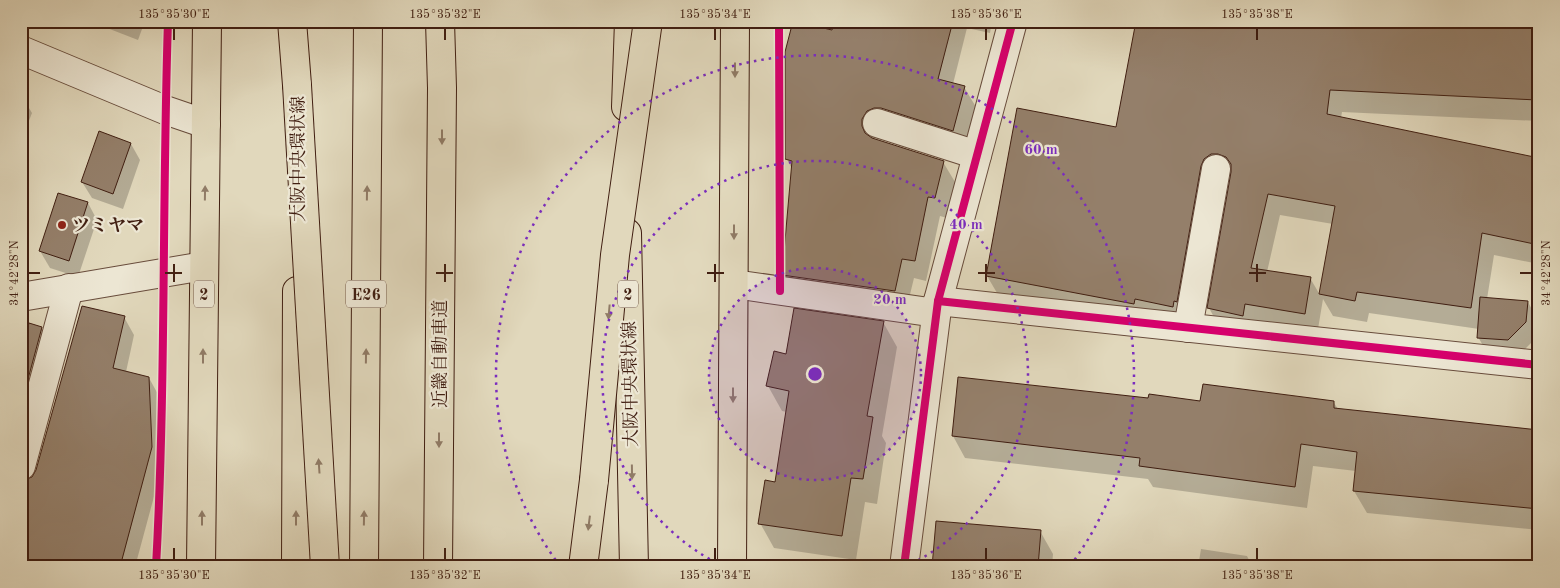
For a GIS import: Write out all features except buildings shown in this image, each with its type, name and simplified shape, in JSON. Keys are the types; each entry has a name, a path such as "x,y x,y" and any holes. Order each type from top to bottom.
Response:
{"main road":[{"name":"E26","path":"364,567 368,21"},
{"name":"近畿自動車道","path":"438,567 442,88 440,21"},
{"path":"442,88 447,21"},
{"name":"大阪中央環状線","path":"628,21 625,175 634,567"},
{"path":"626,104 646,21"},
{"path":"583,567 615,255 646,21"},
{"path":"732,567 735,21"},
{"path":"297,22 325,567"},
{"name":"大阪中央環状線","path":"296,567 297,22"},
{"name":"2","path":"202,23 206,124 202,567"}],"street":[{"path":"904,567 937,307 1013,21"},
{"path":"21,50 165,110 206,124"},
{"path":"878,123 977,154"},
{"path":"1188,328 1216,169"},
{"path":"21,297 204,266"},
{"path":"734,284 937,307 1188,328 1539,365"},
{"path":"21,466 70,288"}],"cycle path":[{"path":"156,567 163,362 168,21"},
{"path":"779,21 780,291"},
{"path":"904,567 938,301 1013,21"},
{"path":"938,301 1539,365"}],"place":[{"name":"ツミヤマ","path":"62,225"}]}
